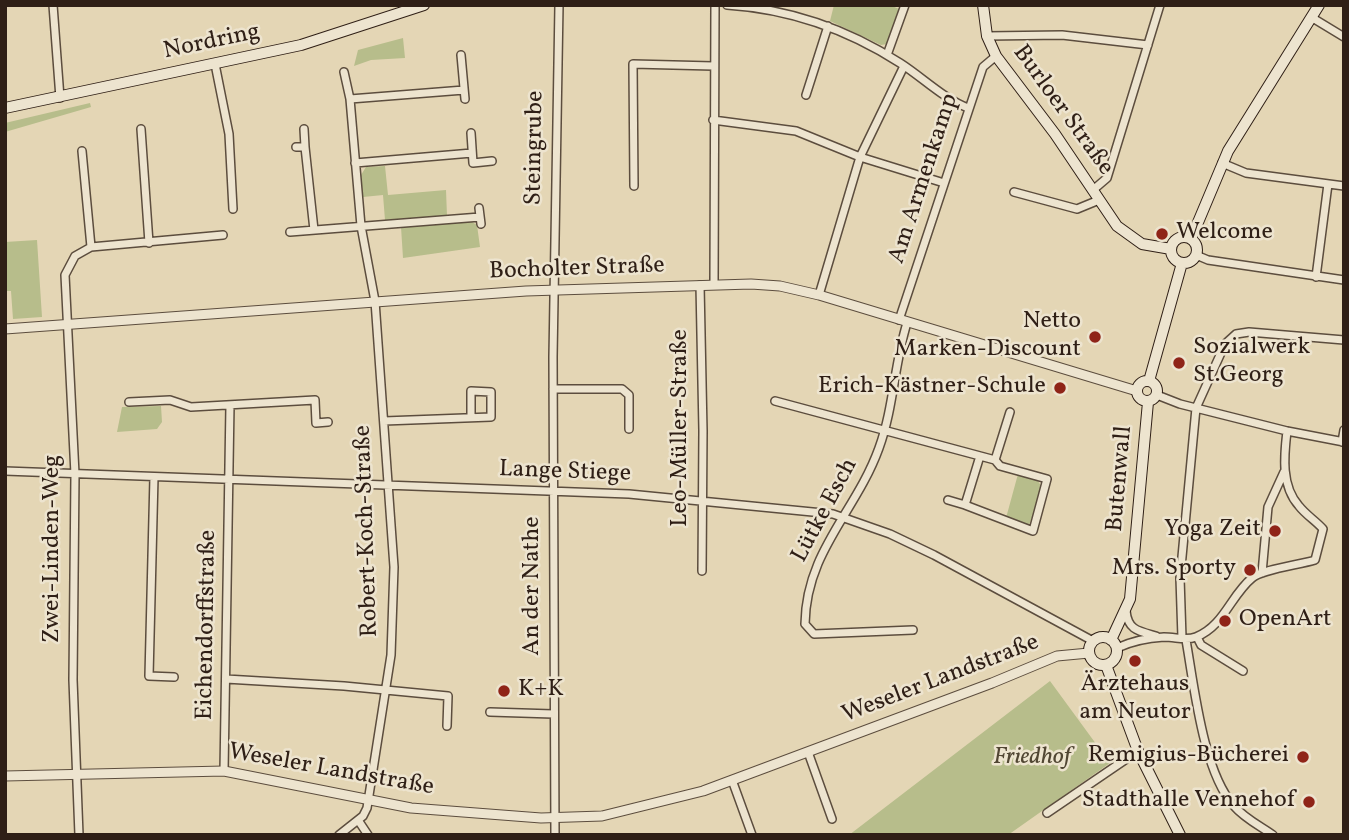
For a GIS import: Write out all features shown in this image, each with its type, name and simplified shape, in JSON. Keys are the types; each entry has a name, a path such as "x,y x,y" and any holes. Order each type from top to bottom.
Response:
{"main road":[{"name":"Nordring","path":"5,108 332,37 424,5"},
{"name":"Burloer Straße","path":"983,5 987,36 996,56 1117,226 1129,236 1155,248 1171,249"},
{"path":"1191,239 1222,163 1318,5"},
{"path":"1178,238 1191,239 1196,244 1196,255 1191,261 1182,262 1174,257 1171,249 1178,238"},
{"path":"1149,381 1182,262"},
{"path":"1149,381 1156,386 1152,398 1140,399 1137,391 1139,385 1149,381"},
{"name":"Butenwall","path":"1114,644 1126,609 1135,563 1152,398"},
{"path":"1102,637 1114,644 1113,661 1106,665 1093,662 1089,653 1093,641 1102,637"},
{"path":"1106,665 1138,751 1180,835"}],"street":[{"path":"53,5 60,98"},
{"name":"Steingrube","path":"553,291 559,5"},
{"path":"714,284 715,5"},
{"path":"727,5 775,10 828,26 887,55 968,108"},
{"path":"887,55 905,5"},
{"path":"1093,190 1107,177 1160,5"},
{"path":"1311,17 1344,37"},
{"path":"806,95 828,26"},
{"path":"987,36 1062,34 1148,45"},
{"path":"461,55 465,100"},
{"name":"Am Armenkamp","path":"903,321 968,108 983,68 996,56"},
{"path":"215,64 229,134 233,209"},
{"path":"634,186 633,64 713,66"},
{"path":"819,295 860,157 904,66"},
{"name":"Robert-Koch-Straße","path":"344,72 350,99 361,226 375,301 389,485 394,615 387,692 369,799 365,814 358,820"},
{"path":"350,99 464,90"},
{"path":"713,120 796,131 860,157 944,183"},
{"path":"141,129 149,243"},
{"path":"304,129 314,230"},
{"path":"471,133 473,163 492,161"},
{"path":"296,147 305,146"},
{"path":"82,151 91,247 223,235"},
{"path":"355,163 472,153"},
{"path":"1222,163 1246,173 1344,186"},
{"path":"1316,276 1328,184"},
{"name":"Burloer Straße","path":"1014,192 1077,209 1099,200"},
{"path":"290,232 480,220 479,208"},
{"name":"Zwei-Linden-Weg","path":"79,835 73,680 75,474 65,275 75,256 91,247"},
{"path":"1196,255 1208,260 1344,280"},
{"name":"Bocholter Straße","path":"5,329 375,301 714,284 766,284 819,295 1137,391"},
{"name":"Leo-Müller-Straße","path":"700,285 702,571"},
{"name":"An der Nathe","path":"553,291 555,835"},
{"name":"Lütke Esch","path":"903,321 886,430 872,467 821,553 809,586 805,624 808,630 823,635 913,630"},
{"path":"1273,835 1240,812 1221,788 1202,723 1184,639 1180,578 1196,408 1225,344 1236,334 1273,332 1344,340"},
{"path":"553,389 622,389 629,395 629,429"},
{"path":"384,421 491,417 491,392 471,391 471,417"},
{"path":"1152,398 1343,442 1344,430"},
{"path":"129,402 170,400 191,407 314,400 316,423 328,422"},
{"name":"Lütke Esch","path":"775,401 886,430"},
{"name":"Eichendorffstraße","path":"223,771 231,480 230,405"},
{"path":"995,460 1010,412"},
{"path":"886,430 995,460 1000,466 1047,479 1033,531 948,500"},
{"path":"1126,609 1127,621 1133,629 1163,637 1197,637 1228,611 1251,579 1262,573 1315,560 1323,529 1297,505 1285,472 1287,431"},
{"path":"965,505 980,456"},
{"name":"Lange Stiege","path":"5,471 552,491 702,501 843,517 934,555 1093,641"},
{"path":"1262,573 1268,507 1285,472"},
{"path":"154,477 149,676 174,677"},
{"path":"1114,644 1163,637"},
{"path":"1197,637 1201,645 1243,671"},
{"name":"Weseler Landstraße","path":"5,776 223,771 411,808 554,818 602,816 639,809 732,780 1057,656 1089,653"},
{"path":"226,679 448,696 447,726"},
{"path":"490,712 553,714"},
{"path":"1047,813 1138,751"},
{"path":"808,752 832,818"},
{"path":"732,780 752,835"},
{"path":"339,835 358,820 369,835"}],"green space":[{"path":"834,5 890,5 899,9 887,44 881,45 830,21"},
{"path":"403,38 405,58 371,60 354,66 358,50"},
{"path":"90,103 91,107 5,132 5,123"},
{"path":"385,166 388,195 446,190 447,216 385,220 383,195 363,197 361,175 366,167"},
{"path":"472,222 477,225 480,247 403,258 401,227"},
{"path":"37,240 42,317 13,319 11,291 5,291 5,242"},
{"path":"161,406 162,422 157,429 117,432 122,407"},
{"path":"1018,474 1038,481 1043,489 1029,525 1006,518"},
{"name":"Friedhof","path":"1050,681 1110,763 1008,835 849,835"}],"place":[{"name":"Welcome","path":"1162,234"},
{"name":"Netto Marken-Discount","path":"1095,337"},
{"name":"Sozialwerk St.Georg","path":"1179,363"},
{"name":"Erich-Kästner-Schule","path":"1060,388"},
{"name":"Yoga Zeit","path":"1275,531"},
{"name":"Mrs. Sporty","path":"1250,570"},
{"name":"OpenArt","path":"1225,621"},
{"name":"Ärztehaus am Neutor","path":"1135,661"},
{"name":"K+K","path":"504,691"},
{"name":"Remigius-Bücherei","path":"1303,757"},
{"name":"Stadthalle Vennehof","path":"1309,802"}]}
